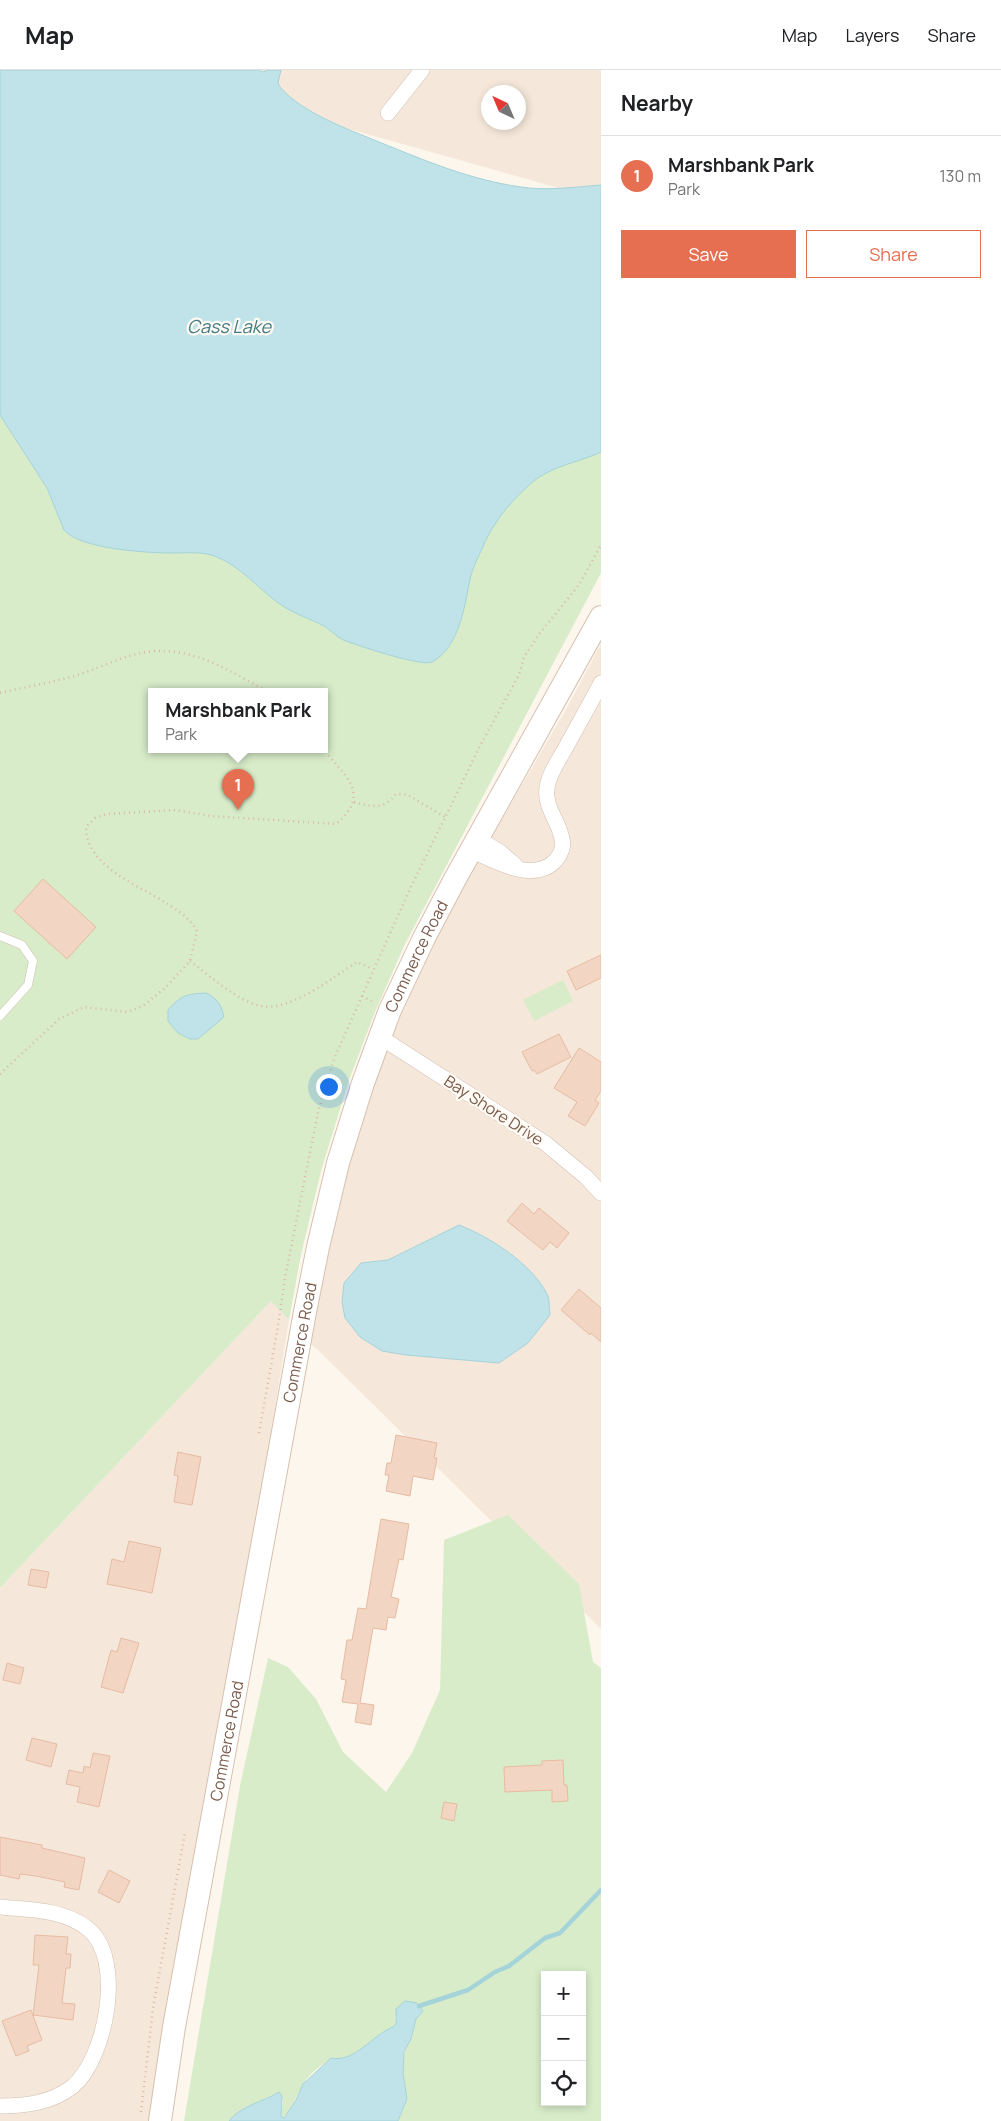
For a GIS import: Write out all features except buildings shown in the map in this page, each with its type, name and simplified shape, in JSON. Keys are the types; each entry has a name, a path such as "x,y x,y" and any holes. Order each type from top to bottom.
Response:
{"main road":[{"name":"Commerce Road","path":"160,2121 177,2008 318,1247 346,1136 390,1010 421,944 474,844 601,617"}],"street":[{"path":"388,113 422,70"},
{"path":"474,844 500,852 520,870 544,868 552,864 560,854 562,839 548,805 547,787 553,769 601,683"},
{"name":"Bay Shore Drive","path":"380,1037 545,1143 586,1176 601,1193"},
{"path":"0,1907 58,1913 79,1922 93,1933 101,1945 107,1961 108,1983 105,2014 97,2049 85,2072 72,2086 51,2099 30,2104 0,2106"}],"lane":[{"path":"0,936 22,945 33,961 28,985 0,1016"}],"path":[{"path":"258,1433 285,1278 318,1112 334,1059 373,969 445,816 519,675 524,657 540,633 579,585 600,546"},
{"path":"0,693 75,676 108,662 146,651 177,652 218,665 261,688"},
{"path":"0,1074 69,1013 84,1007 127,1012 143,1006 166,987 190,961 197,931 192,922 182,913 127,881 98,856 88,842 86,835 86,827 90,822 107,814 176,810 211,816 336,824 347,814 354,802 353,789 342,770 327,753"},
{"path":"354,802 378,807 390,801 396,794 408,794 445,816"},
{"path":"190,961 242,998 261,1006 285,1004 357,962 373,969"},
{"path":"140,2121 153,2008 185,1833"}],"shaded area":[{"path":"140,70 601,70 601,200"},
{"path":"601,644 601,1629 318,1350 302,1337 383,1032 456,898 568,706"},
{"path":"272,1300 289,1320 229,1695 154,2121 0,2121 0,1588"}],"green space":[{"path":"0,70 259,70 263,72 281,70 278,83 280,87 300,105 354,132 431,163 484,180 521,187 551,189 601,185 601,573 405,944 375,1012 349,1080 321,1171 301,1255 289,1320 271,1301 0,1588"},
{"path":"563,980 573,1001 534,1021 523,1000"},
{"path":"508,1515 579,1584 593,1662 601,1668 601,2121 398,2121 403,2111 406,2097 403,2069 404,2057 416,2020 421,2013 421,2007 417,2003 395,2016 396,2024 393,2027 356,2052 340,2058 331,2058 316,2069 304,2083 283,2118 281,2117 283,2101 279,2092 246,2108 229,2121 184,2121 240,1786 268,1658 288,1667 316,1699 343,1752 386,1792 412,1753 440,1690 444,1540"}],"water":[{"name":"Cass Lake","path":"0,70 259,70 263,72 281,70 278,83 280,87 300,105 354,132 431,163 484,180 521,187 551,189 601,185 601,452 544,474 527,487 506,509 490,533 476,561 463,613 455,636 449,647 432,662 416,662 343,640 324,626 282,606 234,566 212,555 115,549 84,542 64,530 47,488 0,415"},
{"path":"206,993 218,1003 224,1017 198,1039 190,1039 178,1033 168,1021 168,1010 185,996"},
{"path":"459,1225 483,1236 520,1261 539,1281 546,1292 549,1300 550,1315 528,1343 499,1363 406,1355 382,1351 360,1337 345,1318 342,1302 344,1283 361,1263 388,1260"},
{"path":"405,2001 417,2003 423,2011 416,2019 411,2039 404,2052 403,2073 407,2099 398,2121 229,2121 245,2108 279,2092 282,2096 281,2117 284,2118 296,2100 303,2084 331,2058 340,2058 356,2052 393,2027 396,2024 396,2009"}],"waterway":[{"path":"419,2006 468,1990 495,1972 509,1966 545,1938 560,1933 601,1890"}],"place":[{"name":"Marshbank Park","path":"238,810"}]}
